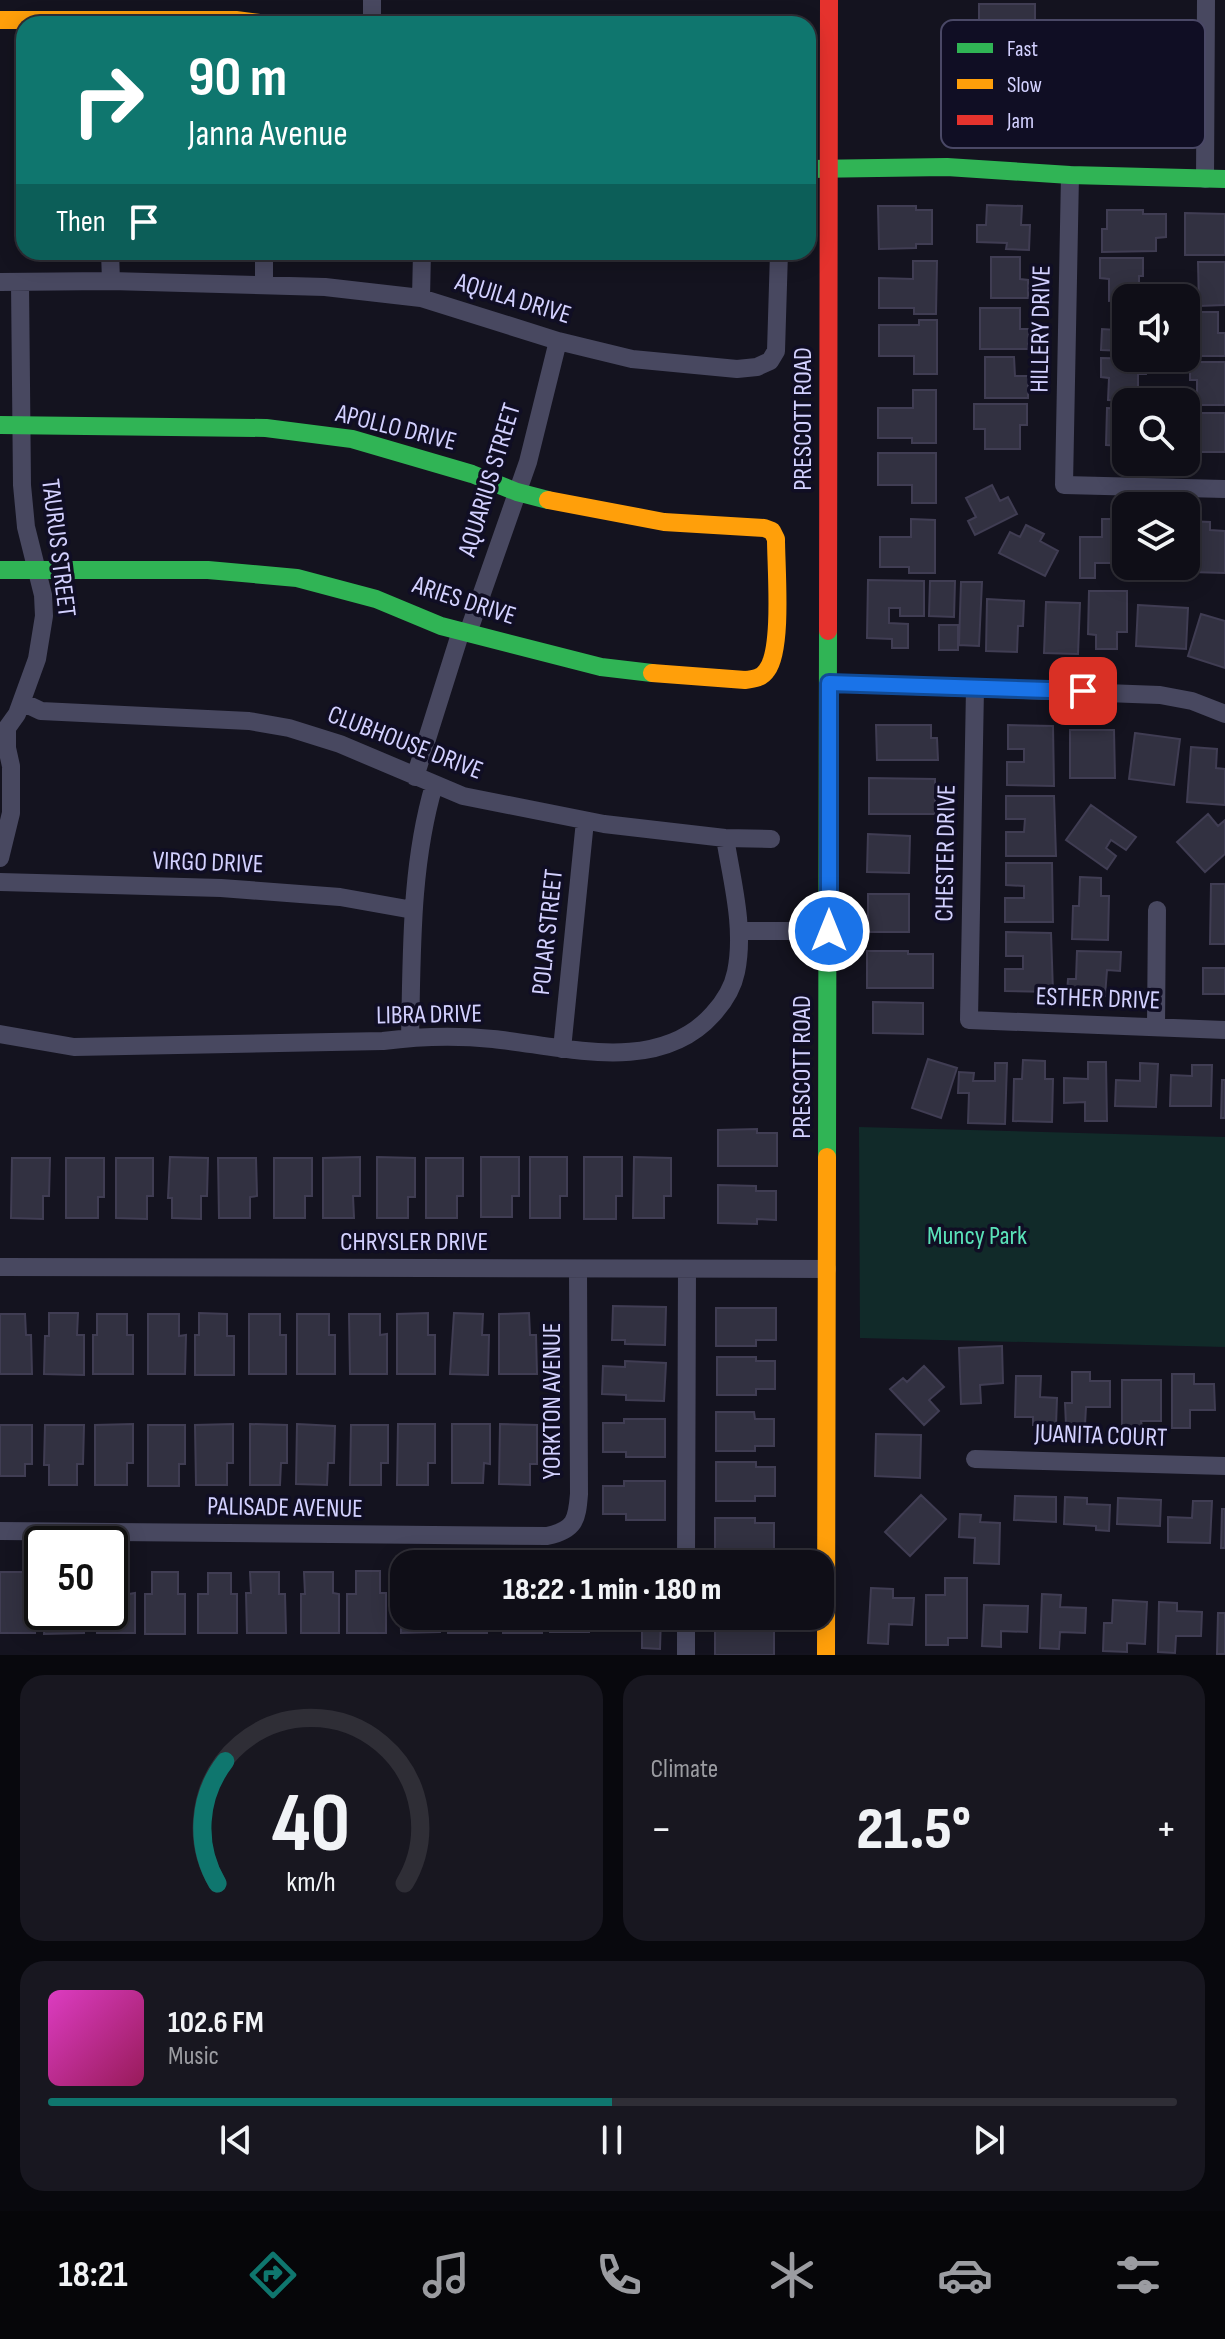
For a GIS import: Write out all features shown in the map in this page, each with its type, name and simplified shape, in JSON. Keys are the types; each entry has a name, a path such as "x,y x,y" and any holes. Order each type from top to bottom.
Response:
{"street":[{"name":"PRESCOTT ROAD","path":"826,1655 829,0"},
{"path":"1205,179 1206,0"},
{"path":"816,169 947,167 1070,175 1225,179"},
{"name":"HILLERY DRIVE","path":"1070,175 1064,485 1225,489"},
{"path":"110,260 111,281"},
{"path":"264,260 264,284"},
{"path":"421,298 422,260"},
{"name":"AQUILA DRIVE","path":"0,282 264,284 325,287 421,298 558,341 632,359 737,369 757,367 770,361 776,351 779,260"},
{"name":"TAURUS STREET","path":"0,858 11,813 11,766 3,746 7,728 17,714 37,659 44,616 43,595 26,527 22,485 20,283"},
{"name":"AQUARIUS STREET","path":"415,777 464,632 528,462 558,341"},
{"name":"APOLLO DRIVE","path":"0,425 266,428 337,437 472,474 517,492 622,516 772,531"},
{"name":"ARIES DRIVE","path":"0,570 208,570 297,578 376,599 441,626 601,667 745,680 758,678 767,671 776,651 776,539 772,531"},
{"path":"829,683 1160,695 1192,701 1225,714"},
{"name":"CHESTER DRIVE","path":"969,1020 975,688"},
{"name":"CLUBHOUSE DRIVE","path":"22,702 41,711 249,721 340,744 463,796 585,821 725,838 771,839"},
{"path":"410,1038 413,910 426,815 434,785"},
{"name":"POLAR STREET","path":"562,1049 585,821"},
{"name":"LIBRA DRIVE","path":"0,1034 74,1047 383,1041 446,1035 562,1049 627,1051 658,1048 693,1033 719,1007 731,988 740,931 725,838"},
{"name":"VIRGO DRIVE","path":"0,882 221,888 340,897 413,910"},
{"path":"1156,1027 1157,910"},
{"path":"740,931 829,931"},
{"name":"ESTHER DRIVE","path":"969,1020 1225,1030"},
{"name":"CHRYSLER DRIVE","path":"0,1267 827,1269"},
{"name":"YORKTON AVENUE","path":"567,1529 577,1515 579,1494 578,1269"},
{"path":"686,1550 687,1269"},
{"name":"JUANITA COURT","path":"975,1459 1225,1466"},
{"name":"PALISADE AVENUE","path":"0,1531 547,1536 567,1529"},
{"path":"686,1630 686,1655"}],"green space":[{"name":"Muncy Park","path":"859,1127 1225,1137 1225,1347 860,1338"}],"building":[{"path":"979,4 1035,4 1035,20 979,20"},
{"path":"987,205 1022,206 1021,225 1030,225 1029,250 1006,249 1007,243 977,242 977,225 986,225"},
{"path":"878,206 916,206 916,210 932,210 932,244 916,244 916,248 879,249"},
{"path":"1107,210 1143,210 1143,214 1166,214 1166,237 1156,238 1156,251 1102,252 1102,229 1107,229"},
{"path":"1185,213 1225,214 1225,255 1185,255"},
{"path":"991,257 1020,257 1020,279 1028,280 1028,298 991,298"},
{"path":"1100,258 1143,258 1143,276 1139,276 1139,284 1112,284 1112,301 1109,301 1109,279 1100,278"},
{"path":"913,261 937,261 936,314 914,314 914,308 879,308 879,278 913,279"},
{"path":"1198,262 1225,262 1225,305 1200,306"},
{"path":"980,308 1020,308 1020,329 1029,329 1028,349 980,349"},
{"path":"1200,312 1218,312 1218,333 1225,333 1225,356 1200,356"},
{"path":"919,320 937,320 937,374 914,374 914,356 879,356 879,325 919,325"},
{"path":"1102,329 1112,330 1112,350 1101,350"},
{"path":"985,357 1014,357 1015,376 1028,376 1028,398 985,398"},
{"path":"1101,358 1112,358 1112,372 1146,372 1138,374 1138,388 1112,388 1112,400 1108,400 1109,378 1101,377"},
{"path":"1200,362 1225,362 1225,405 1200,405 1197,380 1190,380 1190,372 1200,372"},
{"path":"913,390 936,390 936,443 912,443 912,438 878,438 878,408 913,408"},
{"path":"974,404 1027,404 1027,425 1020,425 1020,449 985,449 985,429 974,429"},
{"path":"1107,408 1112,408 1112,445 1106,445"},
{"path":"1200,413 1225,413 1225,452 1200,452"},
{"path":"878,453 936,453 936,503 912,503 912,485 878,485"},
{"path":"992,485 1000,501 1008,497 1017,514 975,535 968,521 976,517 966,498"},
{"path":"911,519 935,520 935,573 909,573 909,567 880,567 880,537 911,537"},
{"path":"1102,519 1112,519 1112,563 1095,563 1095,578 1080,578 1080,537 1102,537"},
{"path":"1200,522 1210,522 1210,530 1225,531 1225,573 1200,572"},
{"path":"1026,525 1044,534 1040,541 1058,551 1045,576 999,553 1010,532 1020,537"},
{"path":"868,580 924,581 924,616 900,616 900,608 889,608 889,623 908,624 908,648 892,648 892,639 867,638"},
{"path":"930,581 955,581 954,617 929,616"},
{"path":"961,582 982,582 979,646 959,645"},
{"path":"1089,591 1127,591 1127,632 1117,632 1117,649 1096,649 1096,635 1088,634"},
{"path":"987,599 1024,601 1023,626 1018,626 1017,652 986,651"},
{"path":"1046,602 1080,603 1078,654 1044,653"},
{"path":"1138,605 1188,608 1186,649 1136,646"},
{"path":"1201,614 1225,621 1225,668 1188,656"},
{"path":"939,625 958,625 958,650 939,650"},
{"path":"876,725 931,725 931,738 937,738 938,760 877,760"},
{"path":"1008,725 1053,726 1054,786 1007,785 1007,762 1024,762 1024,749 1008,749"},
{"path":"1070,730 1114,730 1115,778 1070,778"},
{"path":"1135,733 1180,739 1174,785 1129,779"},
{"path":"1191,747 1217,749 1216,768 1225,769 1225,805 1187,802"},
{"path":"869,778 935,779 935,814 869,814"},
{"path":"1006,796 1054,796 1056,856 1006,856 1006,832 1024,832 1025,819 1006,819"},
{"path":"1091,805 1136,837 1126,850 1111,840 1106,848 1116,856 1107,869 1066,840"},
{"path":"1208,814 1218,826 1225,820 1225,854 1205,872 1177,842"},
{"path":"868,834 910,836 909,873 867,872"},
{"path":"1006,863 1052,863 1053,922 1005,922 1005,898 1024,898 1024,886 1006,885"},
{"path":"1080,877 1101,878 1101,896 1109,896 1108,940 1072,939 1073,906 1079,906"},
{"path":"1211,884 1225,884 1225,944 1210,944"},
{"path":"868,894 909,894 909,932 868,932"},
{"path":"1006,932 1051,933 1053,992 1005,991 1005,969 1023,969 1023,956 1006,956"},
{"path":"867,951 933,954 933,988 867,988"},
{"path":"1077,951 1121,952 1120,971 1107,970 1105,996 1067,994 1068,979 1076,979"},
{"path":"1203,968 1225,968 1225,994 1203,994"},
{"path":"873,1002 923,1003 923,1034 873,1033"},
{"path":"928,1059 957,1068 941,1118 912,1108"},
{"path":"1023,1060 1045,1061 1045,1079 1053,1079 1052,1122 1013,1121 1014,1079 1022,1079"},
{"path":"1088,1062 1106,1062 1107,1121 1085,1121 1085,1102 1064,1103 1064,1078 1088,1079"},
{"path":"995,1063 1007,1063 1005,1124 968,1123 969,1093 958,1093 959,1072 974,1073 973,1081 995,1081"},
{"path":"1140,1063 1158,1064 1156,1107 1115,1106 1116,1080 1140,1081"},
{"path":"1192,1065 1212,1065 1211,1106 1170,1106 1171,1075 1192,1076"},
{"path":"1222,1080 1225,1080 1225,1118 1221,1118"},
{"path":"757,1129 757,1133 777,1133 777,1166 718,1166 718,1130"},
{"path":"170,1157 208,1158 207,1196 201,1196 201,1219 172,1218 172,1198 168,1198"},
{"path":"360,1157 360,1196 353,1196 354,1218 323,1218 323,1158"},
{"path":"377,1157 415,1158 415,1197 408,1197 408,1218 377,1218"},
{"path":"481,1157 519,1157 519,1196 512,1196 512,1217 481,1217"},
{"path":"530,1157 567,1157 567,1196 560,1196 560,1218 530,1218"},
{"path":"584,1157 622,1157 622,1196 616,1196 616,1219 584,1219"},
{"path":"634,1157 671,1158 671,1196 664,1196 664,1218 633,1218"},
{"path":"12,1158 50,1158 49,1196 43,1196 43,1219 11,1218"},
{"path":"66,1158 104,1158 104,1197 98,1197 98,1218 66,1218"},
{"path":"116,1158 153,1158 153,1196 147,1196 147,1219 116,1218"},
{"path":"218,1158 256,1158 257,1196 250,1197 250,1218 219,1218"},
{"path":"274,1158 312,1158 312,1196 305,1196 305,1218 274,1218"},
{"path":"426,1158 463,1158 463,1196 457,1196 457,1218 426,1218"},
{"path":"718,1185 756,1186 756,1191 776,1191 776,1220 757,1219 757,1224 718,1223"},
{"path":"613,1306 666,1307 665,1345 625,1344 625,1340 612,1340"},
{"path":"716,1308 776,1308 776,1340 756,1340 756,1346 716,1346"},
{"path":"49,1313 78,1313 77,1335 84,1335 84,1375 44,1374"},
{"path":"199,1313 227,1314 227,1336 234,1336 234,1375 195,1375 195,1335 199,1335"},
{"path":"428,1313 428,1335 435,1335 435,1374 397,1374 397,1314"},
{"path":"454,1313 483,1314 482,1335 489,1335 488,1375 450,1374"},
{"path":"529,1313 530,1335 536,1335 537,1374 499,1374 499,1314"},
{"path":"0,1314 25,1314 26,1335 31,1335 32,1374 0,1374"},
{"path":"97,1314 127,1314 127,1335 133,1335 133,1374 93,1374 93,1335 97,1335"},
{"path":"148,1314 179,1314 179,1336 186,1335 185,1374 148,1374"},
{"path":"249,1314 280,1314 280,1335 286,1335 286,1374 249,1374"},
{"path":"297,1314 329,1314 329,1335 335,1335 335,1374 297,1374"},
{"path":"349,1314 380,1314 380,1335 387,1334 387,1374 350,1374"},
{"path":"1002,1346 1003,1383 980,1385 981,1403 961,1404 959,1348"},
{"path":"717,1357 756,1357 756,1361 775,1361 775,1389 756,1389 756,1395 717,1395"},
{"path":"625,1361 666,1363 664,1401 626,1400 626,1395 602,1394 603,1366 625,1367"},
{"path":"924,1366 944,1387 929,1400 939,1411 924,1425 890,1389 903,1378 907,1382"},
{"path":"1072,1372 1090,1372 1090,1381 1110,1381 1110,1407 1086,1407 1085,1425 1066,1425 1065,1403 1072,1403"},
{"path":"1172,1374 1194,1374 1194,1384 1214,1384 1215,1410 1190,1410 1190,1428 1172,1428"},
{"path":"1016,1376 1041,1376 1040,1397 1057,1398 1056,1426 1033,1425 1033,1417 1015,1417"},
{"path":"1122,1380 1161,1380 1161,1421 1141,1421 1142,1427 1122,1427"},
{"path":"716,1412 754,1412 755,1419 774,1419 774,1446 755,1446 755,1451 716,1451"},
{"path":"624,1419 665,1419 665,1457 626,1457 626,1452 603,1452 603,1423 624,1423"},
{"path":"133,1424 133,1463 127,1463 127,1485 95,1485 95,1425"},
{"path":"233,1424 233,1463 227,1463 227,1485 196,1485 195,1425"},
{"path":"250,1424 287,1425 287,1463 281,1463 280,1485 250,1485"},
{"path":"297,1424 335,1426 334,1463 328,1463 327,1485 296,1484"},
{"path":"398,1424 435,1424 435,1463 428,1463 428,1485 397,1485"},
{"path":"452,1424 490,1424 490,1464 484,1463 483,1483 452,1483"},
{"path":"500,1424 537,1425 537,1464 530,1464 530,1485 499,1484"},
{"path":"0,1425 32,1425 32,1464 25,1464 25,1476 0,1476"},
{"path":"45,1425 84,1425 83,1464 77,1464 77,1485 49,1485 49,1465 44,1465"},
{"path":"148,1425 185,1425 185,1464 179,1464 179,1486 148,1486"},
{"path":"351,1425 388,1425 388,1463 381,1463 381,1485 350,1485"},
{"path":"876,1434 921,1435 920,1478 875,1476"},
{"path":"716,1462 756,1462 756,1467 775,1467 775,1496 755,1496 755,1501 716,1501"},
{"path":"624,1481 665,1481 665,1520 626,1520 626,1514 603,1514 603,1486 624,1486"},
{"path":"921,1495 946,1519 910,1556 885,1532"},
{"path":"1015,1496 1056,1497 1056,1522 1014,1520"},
{"path":"1065,1497 1087,1498 1087,1504 1110,1505 1109,1531 1096,1530 1096,1526 1064,1524"},
{"path":"1118,1498 1161,1500 1160,1526 1117,1524"},
{"path":"1193,1501 1212,1501 1210,1543 1168,1542 1168,1517 1192,1518"},
{"path":"1222,1509 1225,1509 1225,1548 1221,1548"},
{"path":"960,1514 981,1515 980,1522 1000,1523 999,1564 974,1563 975,1538 959,1537"},
{"path":"715,1518 755,1518 755,1523 774,1523 774,1550 715,1550"},
{"path":"356,1571 380,1571 380,1593 386,1593 386,1633 347,1633 347,1594 356,1594"},
{"path":"0,1572 24,1572 24,1630 35,1630 35,1633 0,1633"},
{"path":"152,1572 178,1572 178,1594 185,1594 185,1634 145,1634 145,1594 152,1594"},
{"path":"250,1572 279,1572 279,1594 285,1594 286,1633 247,1633 246,1593 251,1593"},
{"path":"304,1572 333,1572 333,1593 339,1594 339,1633 301,1633"},
{"path":"129,1573 129,1594 135,1593 135,1633 97,1633 97,1630 128,1630"},
{"path":"208,1573 231,1573 231,1594 237,1594 237,1633 198,1633 198,1594 208,1594"},
{"path":"945,1578 967,1578 967,1638 948,1638 948,1645 926,1645 926,1595 945,1595"},
{"path":"871,1588 893,1589 893,1598 914,1598 912,1625 889,1624 888,1644 868,1643"},
{"path":"1042,1594 1061,1595 1060,1607 1086,1608 1085,1633 1060,1632 1059,1649 1040,1648"},
{"path":"1113,1600 1147,1602 1145,1644 1127,1643 1127,1652 1103,1651 1104,1623 1112,1623"},
{"path":"1159,1602 1177,1603 1177,1611 1202,1612 1201,1636 1176,1636 1175,1653 1158,1652"},
{"path":"984,1605 1028,1606 1027,1632 1001,1631 1001,1647 982,1646"},
{"path":"1218,1613 1225,1613 1225,1654 1217,1654"},
{"path":"44,1630 84,1630 84,1633 44,1634"},
{"path":"401,1630 440,1630 440,1632 401,1633"},
{"path":"448,1630 487,1630 487,1633 448,1633"},
{"path":"503,1630 542,1630 542,1633 503,1633"},
{"path":"550,1630 589,1630 589,1632"},
{"path":"642,1630 661,1630 660,1649 642,1648"},
{"path":"715,1630 774,1630 774,1655 715,1655"}],"traffic: fast":[{"path":"816,169 947,167 1070,175 1225,179"},
{"path":"0,425 266,428 352,439 548,500"},
{"path":"0,570 208,570 297,578 376,599 441,626 601,667 652,673"},
{"path":"827,1157 828,631"}],"traffic: slow":[{"path":"0,20 16,20"},
{"path":"548,500 664,522 772,531 776,539 777,627 772,660 765,673 758,678 745,680 652,673"},
{"path":"826,1655 827,1157"}],"traffic: jam":[{"path":"828,631 829,0"}],"route":[{"path":"829,931 829,683 1083,691"}]}
